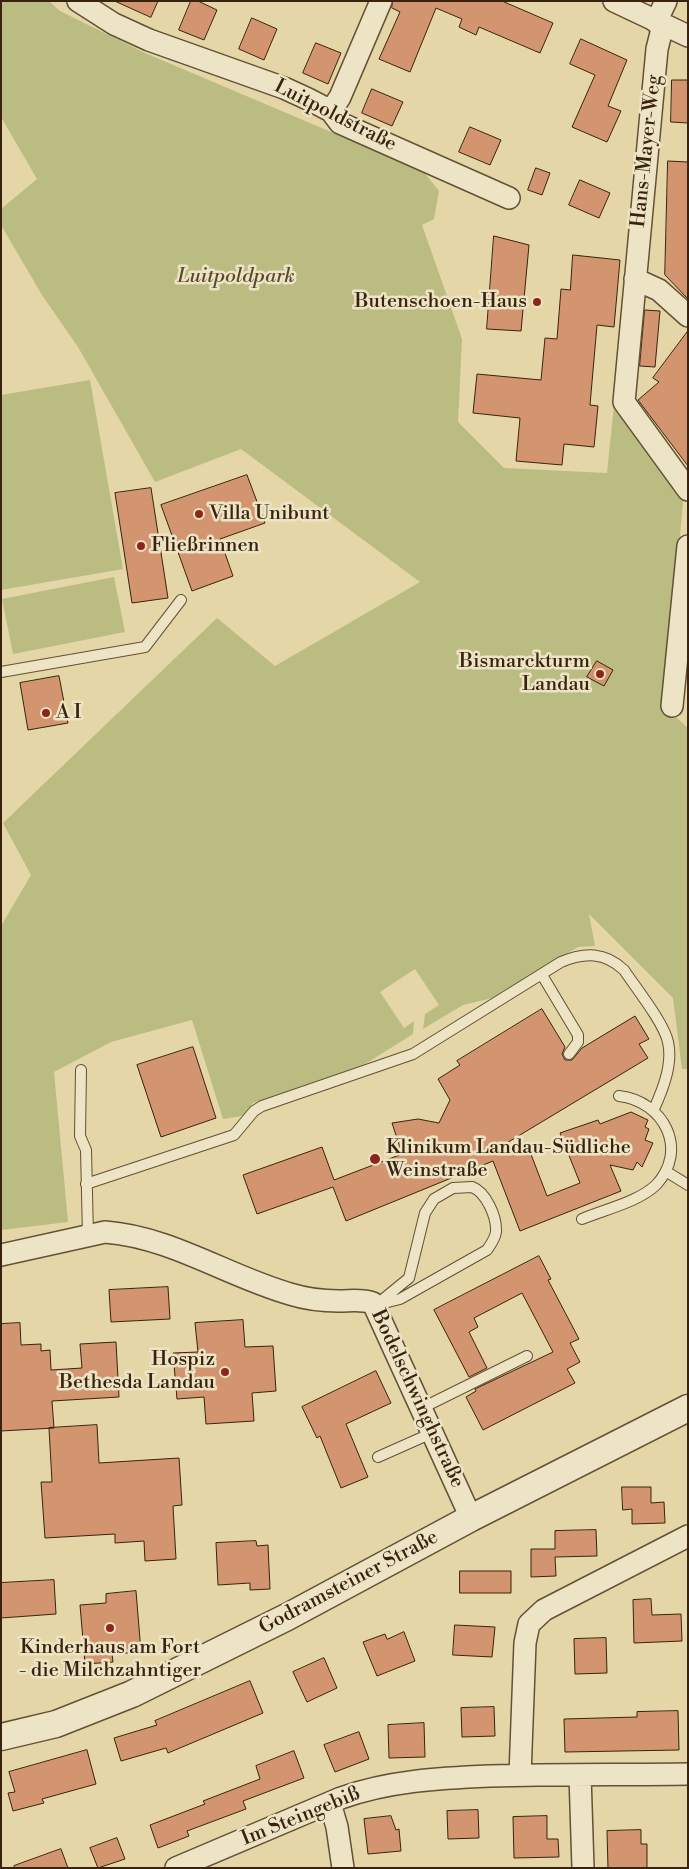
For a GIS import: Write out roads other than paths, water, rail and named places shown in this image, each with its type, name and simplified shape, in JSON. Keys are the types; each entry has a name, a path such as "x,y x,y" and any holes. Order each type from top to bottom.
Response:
{"street":[{"name":"Luitpoldstraße","path":"78,1 114,24 149,40 284,88 331,111 340,123 509,198"},
{"path":"331,111 340,98 381,1"},
{"path":"614,1 688,36"},
{"name":"Hans-Mayer-Weg","path":"666,1 660,23 657,49 624,402 688,490"},
{"path":"635,279 659,290 688,316"},
{"path":"672,706 688,546"},
{"name":"Bodelschwinghstraße","path":"1,1255 96,1234 132,1235 166,1245 290,1294 323,1300 364,1300 376,1305 471,1518"},
{"name":"Godramsteiner Straße","path":"1,1737 56,1724 132,1694 287,1617 471,1518 688,1408"},
{"path":"520,1775 525,1643 529,1624 544,1610 688,1536"},
{"name":"Im Steingebiß","path":"176,1868 330,1803 359,1792 394,1785 449,1778 520,1775 688,1774"},
{"path":"580,1775 583,1868"},
{"path":"330,1803 337,1827 343,1868"}],"lane":[{"path":"1,672 145,647 181,600"},
{"path":"86,1184 234,1135 254,1111 262,1106 413,1054 561,962 576,956 589,954 616,962 624,970 666,1034 668,1063 664,1083 654,1109"},
{"path":"542,975 578,1035 578,1042 570,1054"},
{"path":"81,1070 80,1136 86,1150 86,1184 96,1234"},
{"path":"582,1219 651,1189 666,1172 671,1159 671,1137 666,1122 654,1109 630,1098 619,1096"},
{"path":"666,1172 688,1185"},
{"path":"472,1187 477,1189 494,1218 496,1233 486,1250 400,1299 376,1305 404,1284 412,1272 425,1213 434,1198 453,1188 472,1187"},
{"path":"412,1272 416,1279 429,1283"},
{"path":"422,1408 527,1356"},
{"path":"378,1457 432,1433"}],"place":[{"name":"Butenschoen-Haus","path":"537,302"},
{"name":"Villa Unibunt","path":"199,514"},
{"name":"Fließrinnen","path":"141,546"},
{"name":"Bismarckturm Landau","path":"600,674"},
{"name":"A I","path":"46,713"},
{"name":"Klinikum Landau-Südliche Weinstraße","path":"375,1159"},
{"name":"Hospiz Bethesda Landau","path":"225,1372"},
{"name":"Kinderhaus am Fort - die Milchzahntiger","path":"110,1628"}],"park label":[{"name":"Luitpoldpark","path":"236,277"}]}
